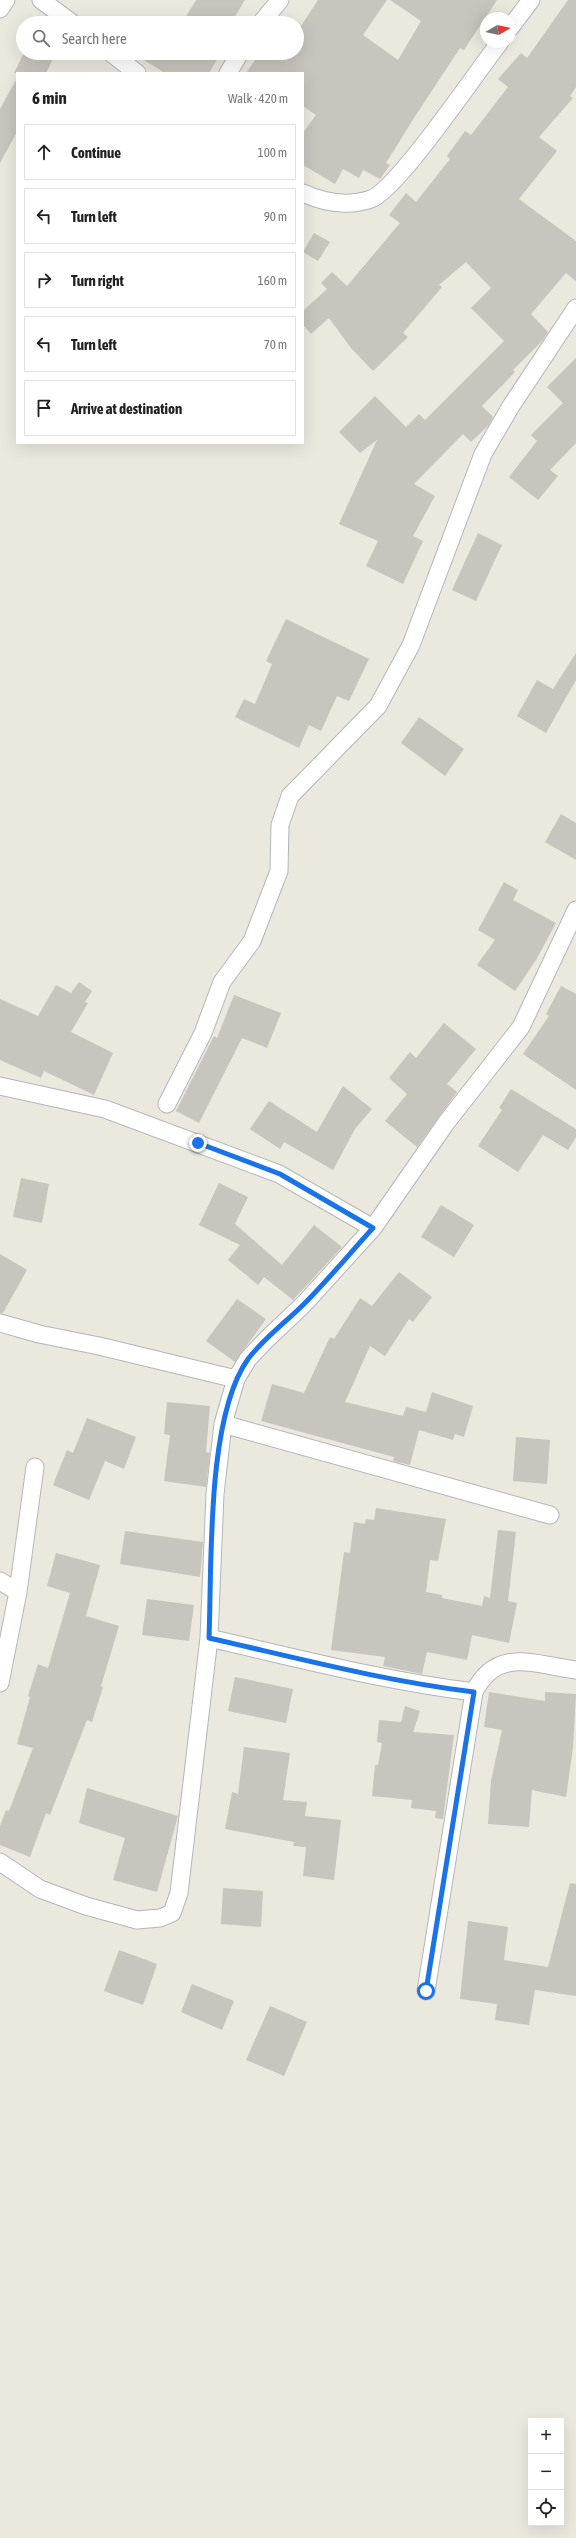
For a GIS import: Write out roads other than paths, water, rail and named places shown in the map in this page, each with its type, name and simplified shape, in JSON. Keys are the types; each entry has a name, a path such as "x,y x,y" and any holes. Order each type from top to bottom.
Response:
{"street":[{"path":"0,9 6,0"},
{"path":"41,0 63,16"},
{"path":"267,16 280,0"},
{"path":"516,20 531,0"},
{"path":"304,194 317,200 345,204 372,199 396,180 495,48"},
{"path":"120,60 136,72"},
{"path":"229,72 236,60"},
{"path":"166,1104 202,1033 222,982 252,941 279,871 280,825 290,796 378,706 411,645 483,454 511,406 576,308"},
{"path":"0,1862 40,1889 86,1906 137,1920 160,1918 172,1913 179,1893 209,1638 215,1494 222,1424 236,1379 248,1359 304,1304 373,1228 446,1123 520,1027 576,910"},
{"path":"0,1086 105,1109 280,1174 373,1228"},
{"path":"0,1323 39,1334 100,1346 236,1379"},
{"path":"222,1424 550,1515"},
{"path":"0,1683 18,1592 35,1467"},
{"path":"0,1581 18,1592"},
{"path":"209,1638 422,1686 474,1692"},
{"path":"426,1991 474,1692 481,1679 493,1668 512,1661 576,1670"}]}
